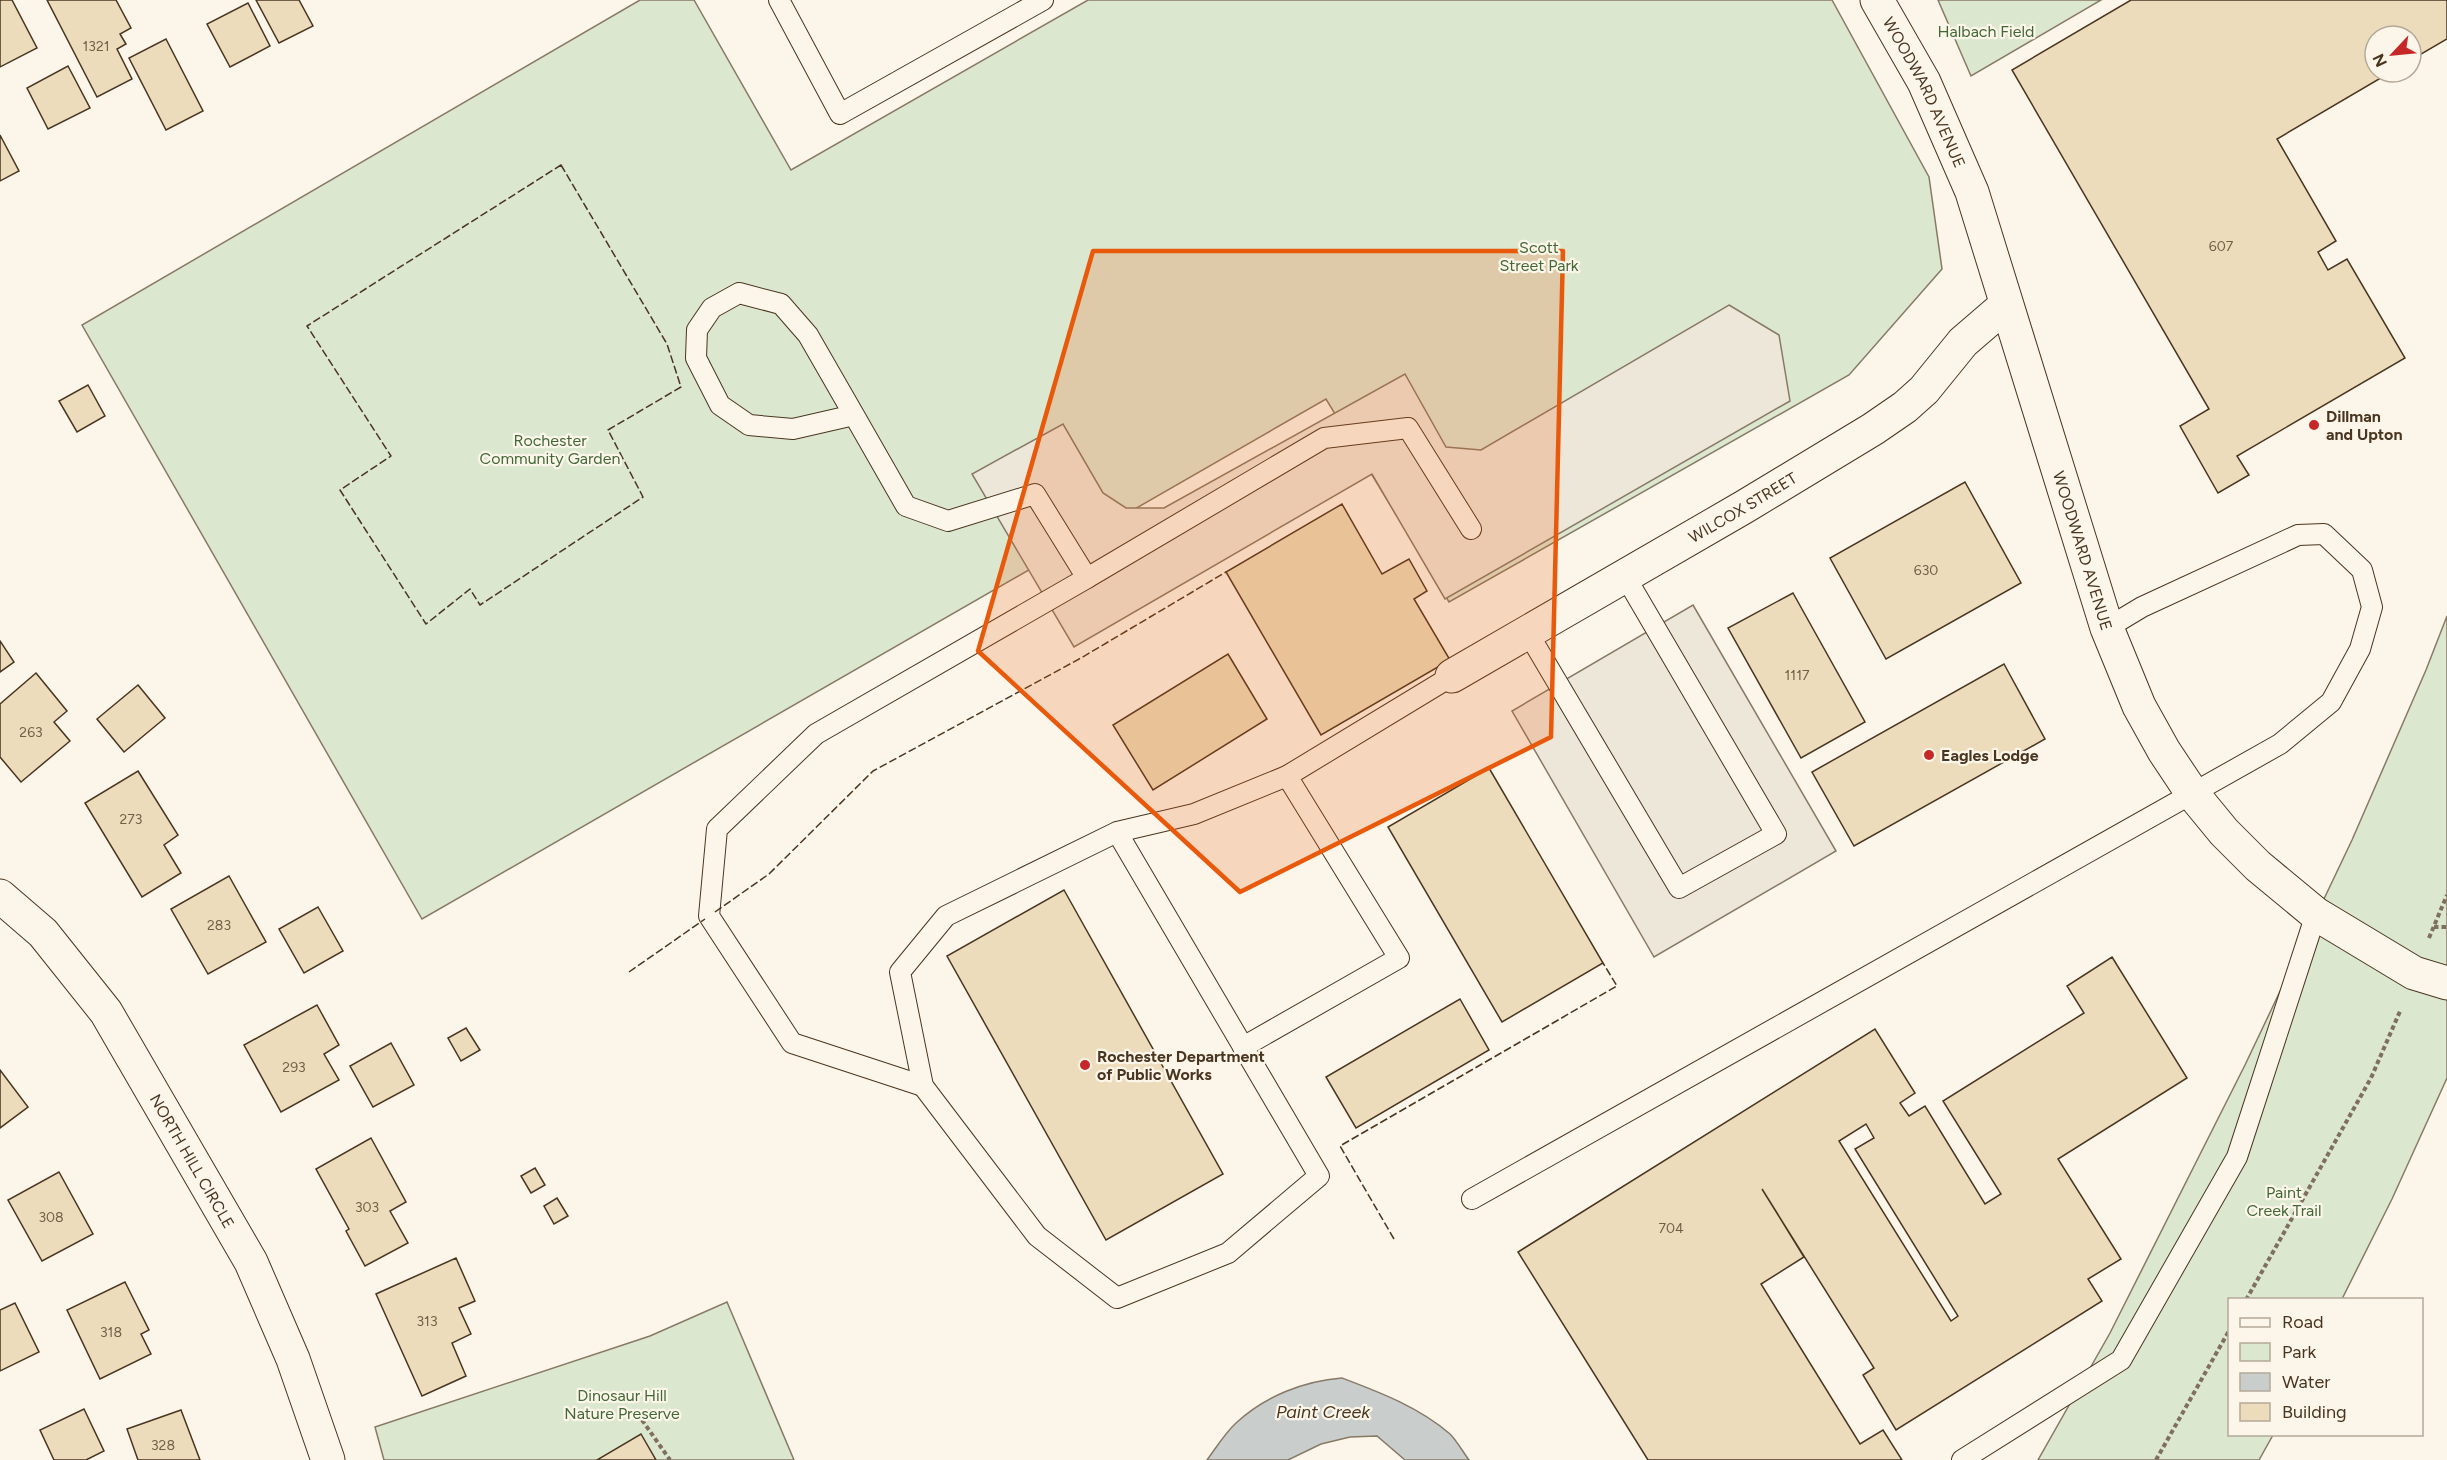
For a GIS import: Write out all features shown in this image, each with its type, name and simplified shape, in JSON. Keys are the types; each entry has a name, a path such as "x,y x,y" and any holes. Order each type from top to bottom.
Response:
{"street":[{"name":"WOODWARD AVENUE","path":"1877,0 1924,82 1972,192 2107,628 2139,706 2164,751 2192,793 2224,832 2258,866 2316,915 2414,973 2447,983"},
{"name":"WILCOX STREET","path":"1452,676 1744,507 1873,429 1905,407 1924,390 1963,342 2006,305"},
{"name":"NORTH HILL CIRCLE","path":"0,896 43,933 112,1022 251,1262 293,1359 328,1460"}],"lane":[{"path":"779,0 840,114 1043,0"},
{"path":"854,415 793,429 749,425 720,405 696,358 697,330 712,308 739,293 781,304 807,334 854,415 906,507 948,521 1035,494 1087,578"},
{"path":"923,1086 792,1043 709,916 717,829 816,734 1324,438 1408,428 1471,529"},
{"path":"1472,1199 2280,744 2331,702 2360,649 2372,607 2362,570 2324,534 2298,535 2142,607 2107,628"},
{"path":"1528,633 1680,888 1776,834 1624,576"},
{"path":"1117,832 1319,1176 1228,1253 1117,1298 1037,1236 923,1086 900,972 946,916 1117,832 1194,814 1287,776 1452,676"},
{"path":"1243,1047 1399,957 1287,776"},
{"path":"1962,1460 2121,1360 2237,1157 2316,915"}],"path":[{"path":"2426,946 2447,895"},
{"path":"2434,927 2447,927"},
{"path":"2247,1298 2371,1078 2402,1006"},
{"path":"2156,1460 2228,1331"},
{"path":"642,1420 670,1460"}],"highlighted area":[{"path":"1093,251 1563,251 1551,737 1240,892 978,651"}],"green space":[{"path":"640,0 694,0 791,170 1088,0 1832,0 1929,177 1942,269 1849,375 1449,602 1326,399 422,919 82,325"},
{"name":"Halbach Field","path":"1938,0 2101,0 1971,76"},
{"name":"Paint Creek Trail","path":"2447,616 2447,1078 2392,1199 2342,1298 2228,1298 2228,1436 2272,1436 2259,1460 2038,1460 2110,1333 2245,1065 2352,840"},
{"name":"Dinosaur Hill Nature Preserve","path":"727,1302 794,1460 384,1460 375,1427 650,1336"}],"shaded area":[{"path":"1729,305 1779,335 1790,401 1445,599 1372,474 1074,647 972,474 1063,424 1103,493 1126,508 1164,508 1405,374 1446,447 1481,450"},
{"path":"1693,605 1836,851 1654,957 1512,711"}],"water":[{"name":"Paint Creek","path":"1342,1378 1412,1408 1438,1424 1458,1443 1469,1460 1405,1460 1377,1436 1350,1437 1321,1444 1288,1460 1207,1460 1232,1427 1259,1405 1299,1386"}],"building":[{"path":"0,0 12,0 37,48 0,67"},
{"path":"47,0 116,0 131,28 120,34 126,44 117,49 132,79 97,97"},
{"path":"256,0 299,0 313,26 279,43"},
{"path":"2131,0 2447,0 2447,39 2423,53 2423,24 2363,24 2363,84 2371,84 2277,139 2336,241 2318,252 2328,270 2347,259 2405,358 2237,456 2249,475 2218,493 2180,426 2209,409 2012,70"},
{"path":"248,3 270,46 230,67 207,24"},
{"path":"166,39 203,111 166,130 129,58"},
{"path":"68,66 90,108 48,129 27,88"},
{"path":"0,135 19,171 0,181"},
{"path":"88,385 105,416 77,432 59,401"},
{"path":"1965,482 2021,583 1886,659 1830,558"},
{"path":"1342,504 1382,574 1409,559 1427,591 1414,599 1450,660 1321,735 1226,572"},
{"path":"1793,593 1865,722 1801,758 1728,628"},
{"path":"0,641 14,662 0,672"},
{"path":"1228,654 1267,719 1153,790 1113,725"},
{"name":"Eagles Lodge","path":"2004,664 2045,739 1854,846 1812,772"},
{"path":"36,673 67,711 54,722 70,741 21,782 0,757 0,704"},
{"path":"138,685 165,718 124,752 97,719"},
{"path":"1489,768 1603,963 1502,1022 1388,827"},
{"path":"138,771 178,835 164,845 181,873 142,897 85,803"},
{"path":"229,876 266,942 208,974 171,909"},
{"name":"Rochester Department of Public Works","path":"1064,890 1223,1174 1106,1240 947,956"},
{"path":"318,907 343,951 304,973 279,929"},
{"path":"2112,957 2187,1078 2058,1159 2121,1259 2088,1279 2102,1301 1896,1430 1863,1375 1874,1368 1762,1189 1804,1257 1761,1284 1860,1444 1883,1430 1902,1460 1648,1460 1518,1252 1875,1029 1915,1093 1900,1103 1909,1116 1925,1106 1985,1204 2001,1194 1943,1101 2084,1013 2067,986","holes":["1866,1124 1874,1138 1855,1149 1958,1316 1951,1321 1839,1141"]},
{"path":"1460,999 1489,1050 1356,1128 1326,1077"},
{"path":"317,1005 339,1045 324,1054 339,1080 281,1112 244,1045"},
{"path":"466,1028 480,1050 461,1061 448,1038"},
{"path":"391,1043 414,1085 373,1107 350,1066"},
{"path":"0,1070 28,1107 0,1128"},
{"path":"371,1138 406,1202 390,1211 408,1243 365,1266 346,1231 349,1229 316,1169"},
{"path":"535,1168 545,1185 531,1193 521,1176"},
{"path":"59,1172 93,1234 42,1261 8,1200"},
{"path":"557,1198 568,1216 554,1224 544,1206"},
{"path":"456,1258 475,1301 459,1308 471,1334 452,1343 466,1376 422,1396 376,1294"},
{"path":"125,1282 149,1330 141,1334 151,1354 100,1379 67,1310"},
{"path":"15,1303 39,1352 0,1371 0,1310"},
{"path":"84,1409 104,1451 86,1460 54,1460 40,1430"},
{"path":"181,1410 200,1460 138,1460 127,1429"},
{"path":"641,1434 656,1460 597,1460"}],"fence":[{"path":"561,165 667,344 681,387 608,430 643,497 480,605 470,589 426,624 340,490 391,456 307,326 561,165"},
{"path":"715,912 769,874 873,771 1081,658 1226,572"},
{"path":"629,972 705,919"},
{"path":"1394,1239 1340,1146 1617,986 1603,963"}],"place":[{"name":"Dillman and Upton","path":"2314,425"},
{"name":"Eagles Lodge","path":"1929,755"},
{"name":"Rochester Department of Public Works","path":"1085,1065"}],"park label":[{"name":"Scott Street Park","path":"1539,256"},
{"name":"Rochester Community Garden","path":"550,449"}]}
